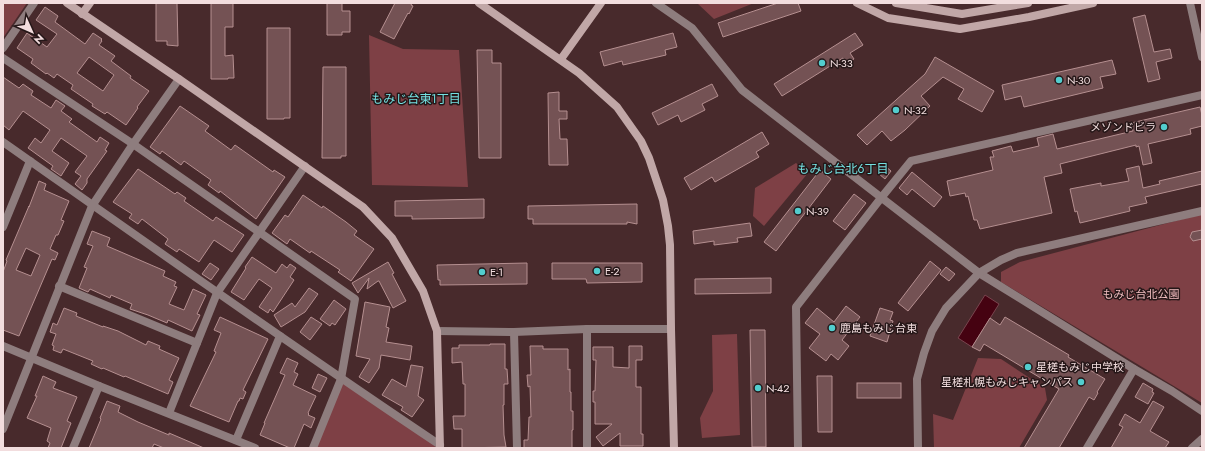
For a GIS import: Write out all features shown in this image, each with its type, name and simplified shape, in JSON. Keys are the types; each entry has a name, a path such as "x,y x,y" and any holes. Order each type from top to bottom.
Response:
{"street":[{"path":"3,48 34,3"},
{"path":"67,3 363,207 392,238 423,291 437,331 440,446"},
{"path":"82,14 90,3"},
{"path":"479,3 579,73 617,108 641,142 649,158 663,200 670,245 674,448"},
{"path":"561,59 601,3"},
{"path":"656,3 692,28 742,90 979,273 1172,391 1202,411"},
{"path":"857,3 888,18 960,29 1029,17 1093,3"},
{"path":"896,3 962,14 1026,3"},
{"path":"1190,3 1202,57"},
{"path":"3,58 133,144 355,299 341,379 313,448"},
{"path":"4,424 92,206 133,144 179,79"},
{"path":"798,448 796,307 911,161 1202,95"},
{"path":"3,142 217,293 440,446"},
{"path":"3,227 30,161"},
{"path":"169,413 217,293 305,166"},
{"path":"918,448 917,378 924,353 932,331 946,308 979,273 1001,260 1017,253 1202,211"},
{"path":"59,286 197,343"},
{"path":"437,331 514,332 587,329 671,329"},
{"path":"587,329 587,448"},
{"path":"514,332 517,448"},
{"path":"236,440 280,336"},
{"path":"3,346 255,448"},
{"path":"1087,448 1134,369"},
{"path":"73,448 99,386"},
{"path":"1192,448 1202,439"}],"green space":[{"path":"3,3 27,3 3,38"},
{"path":"697,3 754,3 714,19"},
{"path":"369,35 403,49 459,50 468,187 372,185"},
{"path":"796,163 808,173 764,226 753,216 755,188"},
{"name":"もみじ台北公園","path":"1202,214 1202,403 1001,282 1001,272 1020,262"},
{"path":"737,334 740,435 702,438 700,418 713,391 712,335"},
{"path":"978,358 1001,359 1045,388 1047,400 1019,448 934,448 933,414 953,420"},
{"path":"341,379 440,448 313,448"}],"shaded area":[{"path":"985,295 999,304 972,347 958,338"}],"building":[{"path":"156,3 177,3 178,46 167,45 167,41 156,41"},
{"path":"211,3 233,3 233,27 225,27 225,56 233,55 234,78 211,79"},
{"path":"327,3 342,3 342,11 350,11 350,32 342,32 342,35 327,35"},
{"path":"395,3 412,3 411,5 413,6 394,39 380,32"},
{"path":"778,3 798,3 801,11 723,37 718,23"},
{"path":"45,7 58,16 55,22 85,44 93,33 102,39 99,45 115,56 111,61 131,76 130,78 149,91 126,125 107,112 105,114 92,106 93,104 71,89 73,85 57,74 54,78 47,73 46,74 31,63 33,59 17,48 27,33 47,47 57,34 36,20","holes":["89,57 114,75 103,91 77,73"]},
{"path":"1145,15 1154,52 1170,49 1172,58 1156,62 1160,79 1148,82 1133,18"},
{"path":"267,28 290,28 290,118 267,119"},
{"path":"673,33 677,47 665,50 666,55 623,65 622,61 604,66 600,52"},
{"name":"N-33","path":"855,33 863,45 850,53 854,59 847,63 843,58 782,96 774,84"},
{"path":"477,50 492,50 492,63 501,63 501,158 479,158"},
{"path":"935,57 994,91 982,112 958,99 964,89 943,77 921,96 930,106 905,130 891,141 882,131 867,145 857,135 925,74"},
{"name":"N-30","path":"1112,60 1116,74 1100,77 1103,88 1024,107 1021,96 1005,100 1002,85"},
{"path":"323,67 346,67 346,156 341,156 341,158 322,158"},
{"path":"3,77 19,88 23,84 33,91 31,95 51,108 56,100 65,106 61,111 72,119 69,122 97,142 100,137 109,143 105,150 107,151 87,179 87,183 82,190 75,184 81,176 75,172 87,156 61,138 52,151 69,163 61,176 51,169 53,166 28,148 35,138 41,143 50,130 23,111 9,130 3,125"},
{"path":"712,84 718,96 702,104 705,110 681,122 678,115 658,125 652,113"},
{"path":"559,92 559,111 567,111 567,119 559,119 560,139 567,139 568,165 549,165 548,93"},
{"path":"180,106 209,126 205,131 231,150 235,145 273,172 274,170 285,177 256,219 220,191 219,193 208,185 211,180 184,161 181,165 162,151 160,154 150,147"},
{"path":"1200,107 1202,126 1190,129 1191,134 1148,144 1152,163 1143,165 1139,146 1136,147 1136,145 1060,164 1062,173 1044,177 1052,213 980,229 977,220 974,220 968,196 966,197 965,193 950,196 947,181 993,170 990,157 994,157 992,151 1011,146 1013,152 1039,146 1037,138 1053,134 1057,149 1133,131 1131,123"},
{"path":"762,132 769,144 756,152 759,157 715,182 712,177 691,190 684,178"},
{"path":"885,166 891,171 885,179 879,174"},
{"path":"1139,166 1143,188 1160,184 1159,181 1202,171 1202,184 1145,197 1147,203 1129,207 1130,211 1080,223 1077,211 1075,212 1070,189 1101,183 1101,186 1129,181 1126,169"},
{"path":"138,169 175,194 177,192 186,198 184,201 213,221 216,217 244,235 232,252 214,240 199,262 179,249 177,252 165,244 168,239 142,219 138,224 129,218 132,214 113,202"},
{"name":"N-39","path":"820,170 831,179 776,251 764,242"},
{"path":"912,172 942,197 934,207 912,189 907,195 899,188"},
{"path":"39,181 46,184 44,190 69,201 61,220 64,221 50,249 58,253 55,260 52,259 19,336 3,330 3,272 7,261 6,260","holes":["26,248 40,255 31,276 16,270"]},
{"path":"854,194 866,203 845,230 833,221"},
{"path":"303,195 322,208 323,206 346,222 357,231 354,235 374,249 351,281 338,272 340,270 311,251 310,253 290,239 287,244 272,233 285,215 288,217"},
{"path":"484,199 484,218 412,219 412,216 395,216 395,201"},
{"path":"637,204 637,224 627,222 627,224 533,224 533,219 528,219 528,206"},
{"path":"750,223 752,236 737,238 738,242 714,245 714,241 694,244 693,231"},
{"path":"1202,230 1202,239 1193,241 1190,237 1192,232"},
{"path":"92,231 110,238 107,246 165,271 163,276 176,282 174,286 177,287 169,304 184,310 193,289 206,295 197,314 200,315 192,331 168,320 167,323 130,309 132,304 111,295 110,298 90,289 88,292 79,288 87,268 84,267 93,246 87,244"},
{"path":"252,257 276,273 282,264 287,268 290,264 296,268 290,277 294,280 273,312 270,309 268,313 259,307 272,288 259,279 244,300 231,292"},
{"path":"930,261 941,270 908,311 898,303"},
{"path":"388,262 394,273 392,274 406,301 393,308 379,281 367,289 369,278 358,293 352,283"},
{"path":"210,263 219,269 211,280 202,274"},
{"name":"E-1","path":"527,263 527,284 440,285 440,280 438,280 437,265"},
{"name":"E-2","path":"552,263 642,263 642,282 587,283 586,279 552,279"},
{"path":"946,267 955,274 949,281 940,274"},
{"path":"771,278 771,293 695,294 695,279"},
{"path":"309,288 318,294 305,312 281,327 274,315 292,303 295,307"},
{"path":"334,300 346,309 335,325 332,323 330,326 320,319"},
{"path":"365,302 390,307 386,327 389,328 386,342 412,346 410,360 381,355 379,368 369,383 359,377 370,359 356,356"},
{"name":"鹿島もみじ台東","path":"846,306 860,317 842,340 849,346 838,360 831,354 826,361 809,348 820,334 805,323 817,308 834,322"},
{"path":"64,308 77,313 76,316 103,327 118,331 146,345 148,341 160,346 159,349 179,358 169,380 173,382 168,394 125,376 124,377 103,368 102,369 91,364 93,361 63,349 61,353 53,350 54,346 52,345 56,334 50,332 53,323 57,325"},
{"path":"880,308 893,312 890,320 893,321 887,342 870,336"},
{"path":"220,317 268,339 243,390 246,392 243,399 240,398 238,401 229,422 190,406 216,352 214,351 221,333 214,330"},
{"path":"311,317 322,324 310,340 300,332"},
{"name":"星槎札幌もみじキャンパス","path":"1005,317 1069,355 1068,357 1105,379 1094,400 1089,397 1059,448 1024,448 1059,389 984,344 980,351 972,347 990,318 1000,325"},
{"name":"N-42","path":"750,330 765,330 766,447 752,447"},
{"path":"505,344 505,369 507,369 508,384 504,384 503,405 506,447 462,448 462,429 454,429 453,416 465,416 465,384 463,384 462,362 452,363 452,348 459,348 459,345"},
{"path":"530,346 543,346 543,349 568,349 571,411 573,411 572,448 524,448 524,440 528,440 529,417 531,417 530,386 528,387 527,375 531,375"},
{"path":"629,346 642,346 642,360 636,360 636,387 641,387 641,434 643,434 643,446 620,446 620,433 603,446 596,437 612,424 595,424 595,402 593,402 593,391 595,391 596,360 593,360 593,347 613,347 613,367 629,368"},
{"path":"287,358 298,363 294,372 298,374 293,385 316,396 308,413 308,415 315,418 311,428 304,424 294,448 290,448 260,435 285,375 280,373"},
{"path":"411,365 423,367 418,396 424,400 412,417 401,410 403,407 382,395 392,379 406,387"},
{"path":"318,374 327,378 320,392 312,388"},
{"path":"43,376 56,382 53,388 77,397 67,421 71,423 61,448 48,448 50,443 47,441 51,428 27,418 37,396 35,396"},
{"path":"817,376 832,376 832,432 818,432"},
{"path":"857,383 901,383 901,398 857,398"},
{"path":"1143,383 1153,389 1152,392 1154,393 1148,404 1135,397"},
{"path":"107,401 120,406 118,412 138,422 204,448 164,448 154,444 152,448 89,448"},
{"path":"1153,401 1164,407 1150,431 1169,442 1165,448 1111,448 1123,427 1119,425 1125,414 1140,423"}],"place":[{"name":"N-33","path":"822,63"},
{"name":"N-30","path":"1059,80"},
{"name":"N-32","path":"896,110"},
{"name":"メゾンドビラ","path":"1164,127"},
{"name":"N-39","path":"798,211"},
{"name":"E-2","path":"597,271"},
{"name":"E-1","path":"482,272"},
{"name":"鹿島もみじ台東","path":"832,328"},
{"name":"星槎もみじ中学校","path":"1028,367"},
{"name":"星槎札幌もみじキャンパス","path":"1081,382"},
{"name":"N-42","path":"758,388"}],"district":[{"name":"もみじ台東1丁目","path":"416,99"},
{"name":"もみじ台北6丁目","path":"843,169"}]}
